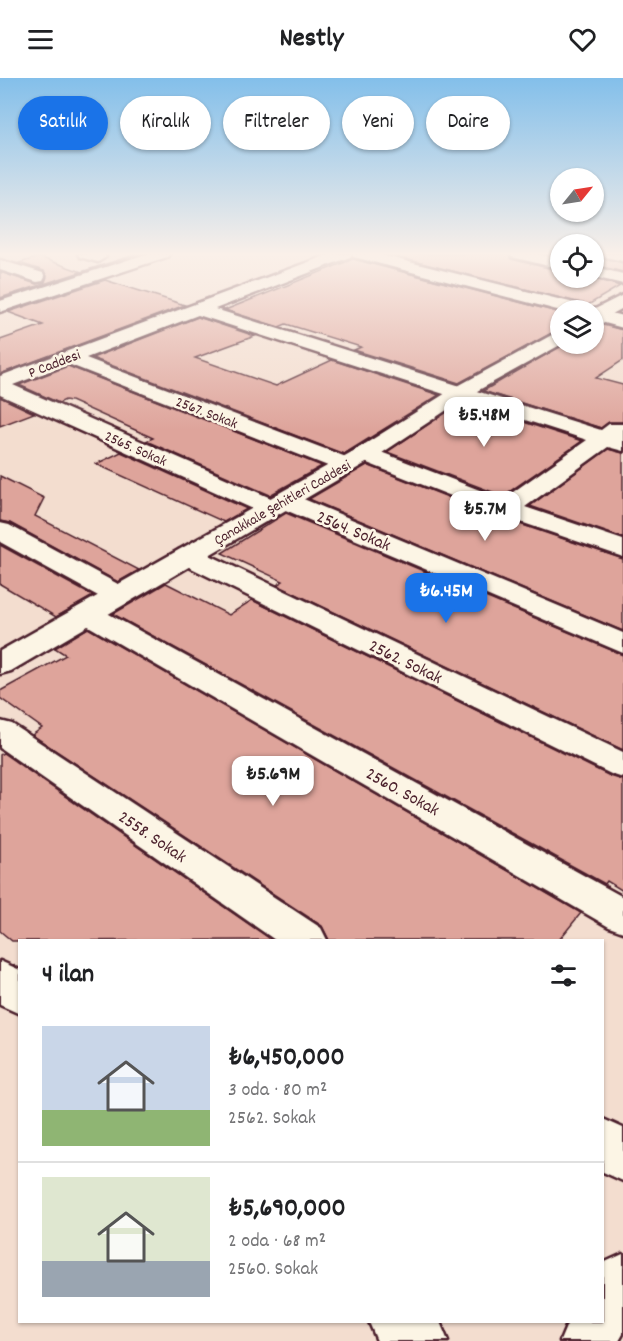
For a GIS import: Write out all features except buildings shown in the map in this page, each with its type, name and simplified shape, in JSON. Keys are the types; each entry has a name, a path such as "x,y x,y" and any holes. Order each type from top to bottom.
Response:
{"street":[{"name":"P Caddesi","path":"0,385 188,313"},
{"path":"210,313 461,392 617,435"},
{"path":"604,318 623,322"},
{"name":"Çanakkale Şehitleri Caddesi","path":"4,657 88,614 189,556 355,460 461,392 550,342"},
{"name":"2567. Sokak","path":"69,358 355,460 623,549"},
{"name":"2565. Sokak","path":"0,385 278,504"},
{"path":"506,509 617,435"},
{"name":"2564. Sokak","path":"278,504 623,644"},
{"path":"0,531 118,596"},
{"name":"2562. Sokak","path":"189,556 623,766"},
{"name":"2560. Sokak","path":"88,614 623,916"},
{"name":"2558. Sokak","path":"0,732 305,939"},
{"path":"0,979 18,994"},
{"path":"604,1144 623,1157"},
{"path":"604,1313 623,1281"},
{"path":"398,1323 420,1341"},
{"path":"588,1341 598,1323"}]}
